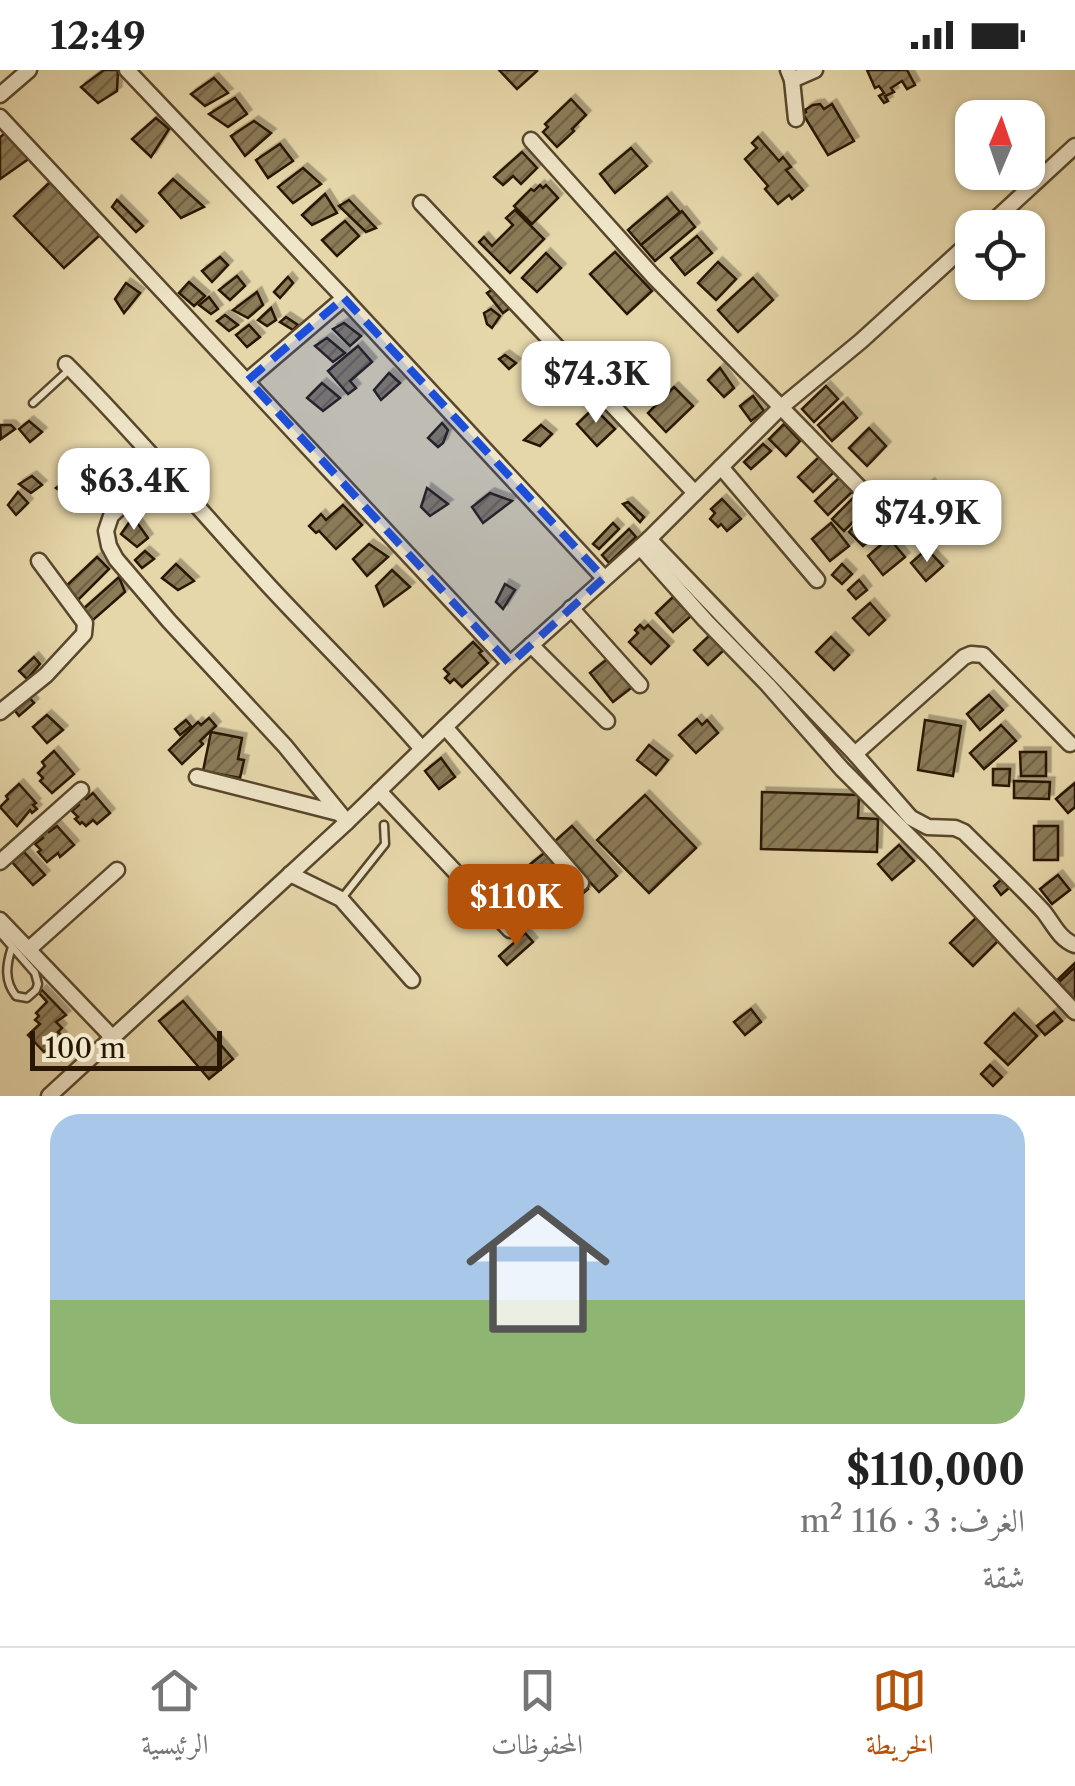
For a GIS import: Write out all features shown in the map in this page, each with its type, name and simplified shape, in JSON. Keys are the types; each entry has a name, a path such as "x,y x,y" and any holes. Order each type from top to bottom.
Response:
{"street":[{"path":"0,96 30,70"},
{"path":"128,70 604,578"},
{"path":"796,119 790,75 814,70"},
{"path":"0,117 510,664"},
{"path":"530,140 653,276 897,526"},
{"path":"1006,210 1075,146"},
{"path":"420,203 696,492"},
{"path":"49,1096 290,874 343,817 379,791 531,644 644,543 780,408 861,342 955,256"},
{"path":"248,380 344,298"},
{"path":"68,366 422,749"},
{"path":"163,466 111,516 106,531 109,546 169,622 285,746 343,817"},
{"path":"721,467 817,580"},
{"path":"644,543 854,754 911,818 928,827 964,832 1075,945"},
{"path":"644,543 704,620 1075,1012"},
{"path":"0,712 46,675 84,634 85,623 39,560"},
{"path":"571,608 640,686"},
{"path":"531,644 607,721"},
{"path":"854,754 964,657 976,653 982,654 1070,744"},
{"path":"444,727 582,883"},
{"path":"197,777 343,817"},
{"path":"0,862 82,790"},
{"path":"379,791 510,930"},
{"path":"29,949 117,870"},
{"path":"290,874 341,899 412,980"},
{"path":"0,920 112,1037"}],"lane":[{"path":"33,403 68,366"},
{"path":"341,899 385,844 384,826"},
{"path":"0,933 12,947 38,979 36,990 27,998 16,996 8,983 12,947"}],"highlighted area":[{"path":"344,298 604,578 510,664 248,380"}],"building":[{"path":"104,70 118,70 117,91 98,103 81,87"},
{"path":"499,70 536,70 537,71 517,89"},
{"path":"867,70 907,70 915,85 907,89 902,81 891,88 894,92 885,96 888,101 884,103 879,96 884,93 879,86 875,88"},
{"path":"214,78 228,93 205,106 191,94"},
{"path":"235,98 247,114 228,127 209,114"},
{"path":"571,99 586,115 557,147 543,132 548,127 545,124"},
{"path":"820,104 824,109 832,104 854,141 828,155 803,114"},
{"path":"156,118 169,129 151,157 132,139"},
{"path":"254,121 271,133 245,156 231,136"},
{"path":"9,130 30,158 0,179 0,137"},
{"path":"758,137 779,161 783,157 791,167 786,170 803,190 792,199 789,195 778,204 745,159 757,148 752,143"},
{"path":"280,144 293,161 268,178 256,160"},
{"path":"631,148 647,166 615,193 600,174"},
{"path":"522,152 537,168 521,184 513,176 503,185 494,177"},
{"path":"303,168 321,184 293,203 278,187"},
{"path":"173,179 204,207 181,218 159,193"},
{"path":"50,182 100,235 64,268 14,216"},
{"path":"540,185 546,185 558,198 532,224 514,206"},
{"path":"325,194 337,213 312,225 302,215"},
{"path":"667,197 680,212 641,245 628,230"},
{"path":"117,200 143,226 136,232 112,207"},
{"path":"349,200 376,228 366,232 339,206"},
{"path":"515,210 544,239 510,273 479,242 484,237 492,246 513,225 506,218"},
{"path":"682,211 695,227 655,261 641,245"},
{"path":"345,221 359,236 337,256 322,240"},
{"path":"697,236 712,253 685,275 671,258"},
{"path":"615,252 652,291 627,314 590,274"},
{"path":"546,253 561,268 537,292 522,278"},
{"path":"220,257 228,265 212,282 202,271"},
{"path":"718,262 736,279 716,300 698,283"},
{"path":"237,276 245,286 230,300 219,290"},
{"path":"288,277 293,283 280,298 274,292"},
{"path":"753,278 773,300 738,332 718,310"},
{"path":"189,282 205,296 194,306 179,293"},
{"path":"126,283 140,293 124,313 115,299"},
{"path":"493,289 510,308 503,313 487,293"},
{"path":"257,292 263,305 248,318 233,310"},
{"path":"209,297 218,309 211,314 199,305"},
{"path":"271,308 276,320 267,326 258,320"},
{"path":"491,309 500,316 492,328 484,313"},
{"path":"225,315 238,325 229,331 217,321"},
{"path":"286,317 298,325 293,330 280,322"},
{"path":"344,323 361,336 350,346 333,329"},
{"path":"249,325 260,337 247,347 236,335"},
{"path":"327,338 345,353 333,362 315,346"},
{"path":"358,346 372,362 350,381 356,388 348,394 328,371"},
{"path":"505,355 516,363 509,369 499,359"},
{"path":"653,355 662,373 648,389 645,385 638,390 627,376 643,358 645,361"},
{"path":"720,368 734,388 724,397 708,380"},
{"path":"389,373 400,383 381,400 374,390"},
{"path":"322,383 340,398 323,411 307,398"},
{"path":"826,386 838,399 814,422 802,409"},
{"path":"674,387 693,406 666,432 648,413"},
{"path":"753,396 764,411 751,421 740,406"},
{"path":"843,402 857,418 832,441 818,425"},
{"path":"598,404 604,410 600,414 615,429 597,446 577,424"},
{"path":"29,421 42,432 30,442 19,429"},
{"path":"442,423 448,430 438,447 428,438"},
{"path":"784,424 800,441 786,456 769,439"},
{"path":"0,425 11,425 15,429 1,439"},
{"path":"541,425 552,434 540,446 524,440"},
{"path":"869,428 886,446 867,466 849,448"},
{"path":"763,444 771,451 751,469 744,462"},
{"path":"819,457 834,472 813,492 798,477"},
{"path":"83,468 97,486 70,498 56,488"},
{"path":"32,476 42,485 31,493 19,484"},
{"path":"841,476 854,490 828,515 815,501"},
{"path":"930,483 956,513 934,532 908,502"},
{"path":"427,488 448,504 430,516 421,507"},
{"path":"18,492 28,503 16,515 8,505"},
{"path":"490,493 512,501 483,523 472,507"},
{"path":"858,493 870,505 844,531 832,519"},
{"path":"722,499 741,519 727,531 710,519 715,513 711,509"},
{"path":"628,502 644,517 640,522 623,504"},
{"path":"343,505 362,525 336,549 309,526 321,514 326,520"},
{"path":"876,510 886,523 872,535 861,521"},
{"path":"133,517 148,538 137,547 121,534"},
{"path":"613,523 619,529 599,549 593,544"},
{"path":"831,523 849,546 830,561 812,539"},
{"path":"856,524 871,539 863,546 849,532"},
{"path":"629,529 636,537 609,563 602,555"},
{"path":"889,538 905,557 883,575 868,556"},
{"path":"369,544 388,557 367,576 353,559"},
{"path":"927,549 943,566 926,581 911,563"},
{"path":"145,551 154,559 142,568 135,560"},
{"path":"97,557 109,569 75,603 63,589"},
{"path":"176,564 194,581 178,590 162,578"},
{"path":"842,564 852,574 842,584 832,575"},
{"path":"392,570 410,587 384,606 376,586"},
{"path":"119,577 125,592 93,620 81,611"},
{"path":"859,580 867,590 856,599 848,590"},
{"path":"505,584 515,590 503,609 496,602"},
{"path":"673,597 691,616 673,632 656,613"},
{"path":"870,603 885,620 869,635 853,618"},
{"path":"640,625 644,629 648,625 669,646 651,664 629,642"},
{"path":"710,635 724,650 708,665 694,650"},
{"path":"831,637 849,655 834,670 816,652"},
{"path":"473,642 488,663 462,687 454,679 450,683 444,669"},
{"path":"611,656 635,685 613,702 590,673"},
{"path":"34,657 40,664 27,679 19,671"},
{"path":"27,695 34,703 19,716 12,707"},
{"path":"989,695 1003,710 980,730 967,714"},
{"path":"47,715 63,730 47,743 33,727"},
{"path":"209,718 216,726 182,764 169,750 198,722 201,725"},
{"path":"697,719 702,725 707,720 718,733 696,753 679,735"},
{"path":"186,720 191,726 180,735 175,729"},
{"path":"925,720 961,726 953,776 918,770"},
{"path":"1001,725 1016,741 984,769 970,753"},
{"path":"211,732 242,738 238,759 244,760 240,778 203,771"},
{"path":"649,745 668,760 656,775 637,760"},
{"path":"54,751 74,774 52,793 38,773 45,766 42,762"},
{"path":"1020,752 1046,752 1046,776 1021,776"},
{"path":"441,758 455,777 439,789 425,771"},
{"path":"993,769 1010,769 1009,786 993,785"},
{"path":"1014,781 1050,782 1049,799 1014,798"},
{"path":"1075,783 1075,807 1068,813 1056,799"},
{"path":"19,784 37,809 32,813 30,810 17,826 0,807"},
{"path":"762,792 859,795 858,818 878,819 877,852 761,849"},
{"path":"93,793 110,813 97,824 93,820 86,826 75,819 78,817 72,811 83,796 86,799"},
{"path":"645,795 696,848 649,893 597,840"},
{"path":"57,826 74,845 47,862 35,844 43,838 40,834"},
{"path":"572,826 617,876 599,892 554,842"},
{"path":"1034,826 1058,826 1058,860 1034,860"},
{"path":"899,845 914,861 892,880 878,864"},
{"path":"553,846 588,889 564,909 528,866"},
{"path":"24,852 45,875 33,885 12,862"},
{"path":"1058,875 1070,890 1052,904 1040,889"},
{"path":"1003,878 1010,887 1001,895 994,886"},
{"path":"978,916 1000,939 973,966 950,943"},
{"path":"525,933 533,942 507,965 499,956"},
{"path":"1075,963 1075,1014 1049,988"},
{"path":"1075,967 1075,998 1071,1002 1058,983"},
{"path":"42,990 66,1015 56,1022 62,1028 58,1032 62,1036 44,1052 28,1035 40,1024 35,1020 39,1016 36,1013 47,1002 39,993"},
{"path":"183,1001 233,1059 209,1079 159,1021"},
{"path":"751,1009 761,1022 745,1035 734,1022"},
{"path":"1054,1012 1062,1021 1045,1035 1037,1026"},
{"path":"1014,1013 1037,1036 1008,1065 985,1043"},
{"path":"990,1065 1002,1077 993,1086 981,1074"}]}
